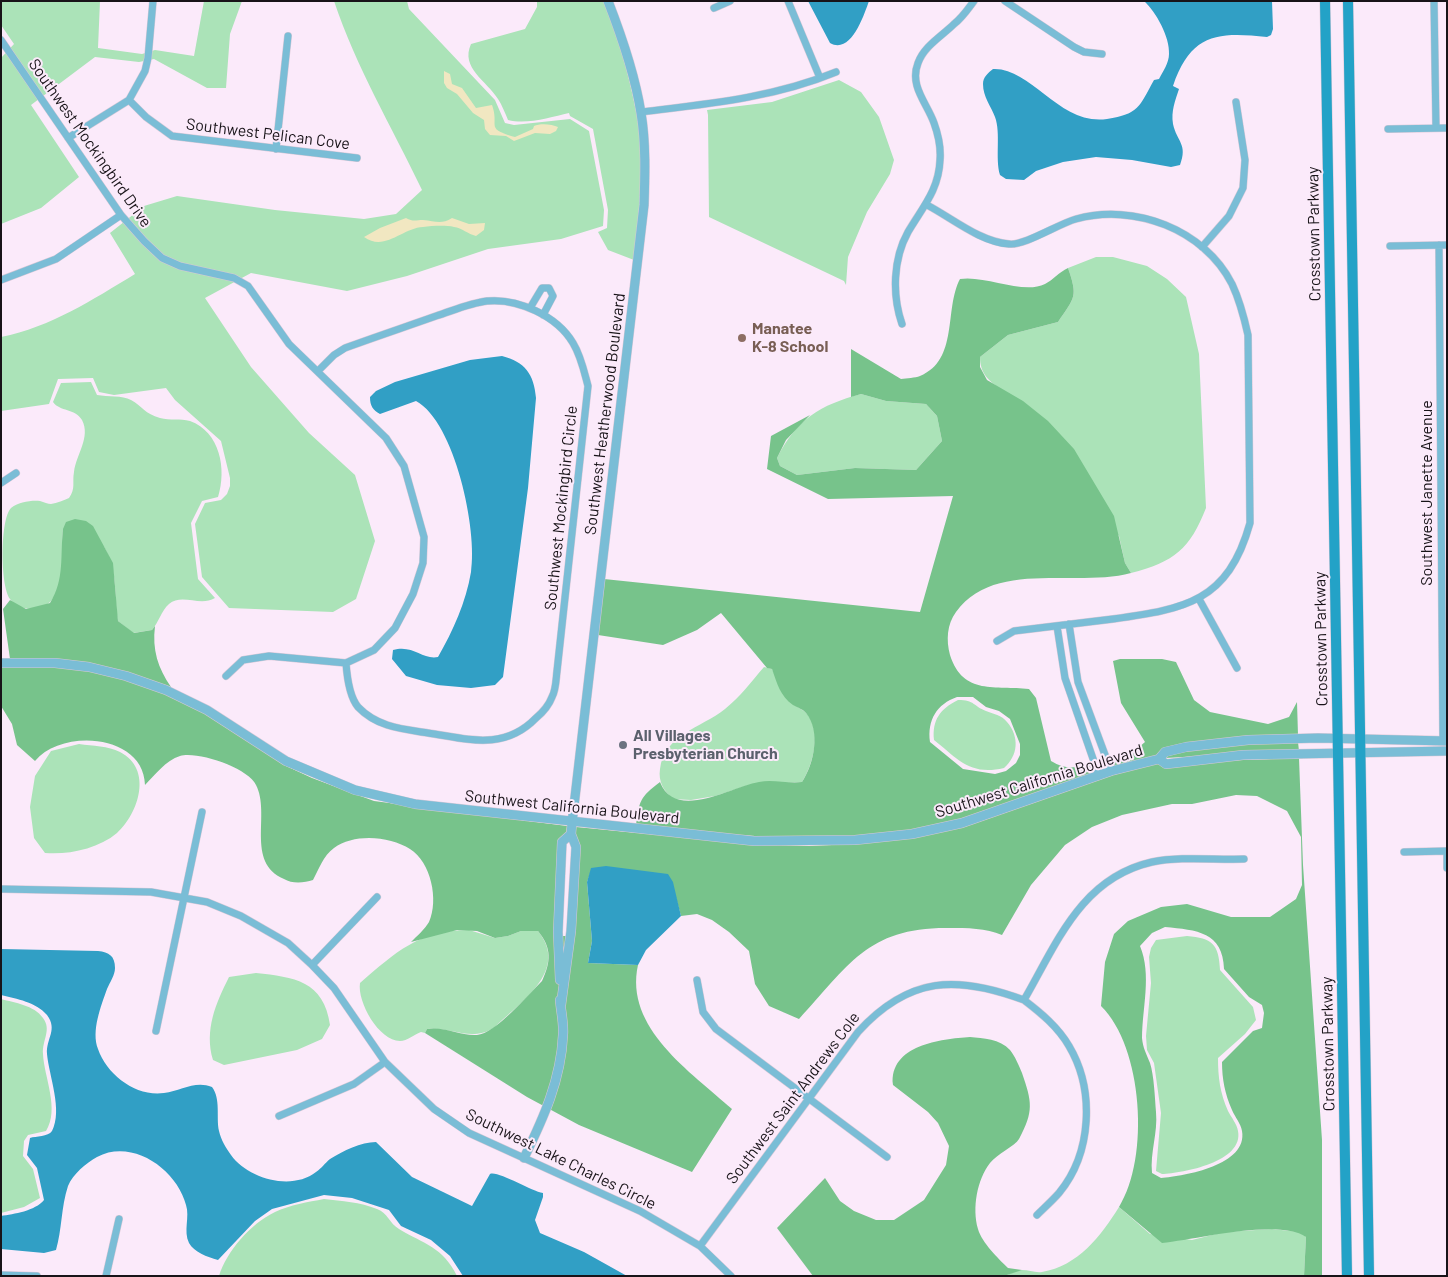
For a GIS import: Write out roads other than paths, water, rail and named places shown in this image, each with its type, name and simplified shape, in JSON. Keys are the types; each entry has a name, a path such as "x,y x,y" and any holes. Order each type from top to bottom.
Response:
{"main road":[{"name":"Crosstown Parkway","path":"1325,1 1347,1276"},
{"path":"1348,1 1362,754 1369,1276"}],"street":[{"path":"68,138 128,100 145,71 148,58 153,1"},
{"name":"Southwest Heatherwood Boulevard","path":"561,1005 571,920 576,847 571,834 572,823 644,206 645,160 641,112 622,36 608,1"},
{"path":"714,8 730,1"},
{"path":"788,1 820,78"},
{"path":"902,324 895,304 897,265 908,232 927,205 935,188 939,172 939,144 934,122 920,97 916,81 918,63 936,38 954,24 974,1"},
{"path":"1005,1 1074,47 1084,52 1102,54"},
{"path":"1434,1 1436,128"},
{"path":"276,149 288,36"},
{"name":"Southwest Mockingbird Drive","path":"1,40 121,215 144,241 162,258 180,266 234,278 248,286 289,344 319,370 338,392 386,438 404,466 424,537 423,563 413,594 395,628 374,650 346,663"},
{"path":"641,112 747,99 836,72"},
{"name":"Southwest Pelican Cove","path":"128,100 146,117 172,136 357,158"},
{"path":"1202,247 1229,216 1243,188 1245,160 1236,102"},
{"path":"1388,129 1447,128"},
{"path":"927,205 992,241 1011,245 1030,239 1050,228 1098,214 1125,215 1148,219 1177,229 1202,247 1216,261 1232,283 1242,308 1248,335 1251,499 1250,523 1239,556 1216,584 1199,599 1180,607 1151,614 1014,631 998,641"},
{"path":"1,280 56,259 121,215"},
{"name":"Southwest Janette Avenue","path":"1439,245 1445,741"},
{"path":"1390,246 1447,245"},
{"path":"530,308 542,288 549,288 553,296 543,315"},
{"name":"Southwest Mockingbird Circle","path":"319,370 334,355 345,348 465,306 487,301 503,302 530,308 556,325 573,342 582,363 588,386 553,697 542,712 525,730 504,739 482,741 389,727 370,719 356,705 348,682 346,663"},
{"path":"1,483 16,473"},
{"path":"1199,599 1237,668"},
{"path":"1069,624 1078,682 1112,771"},
{"path":"1057,626 1065,678 1099,776"},
{"path":"226,676 243,660 269,656 346,663"},
{"name":"Southwest California Boulevard","path":"1,662 55,663 89,667 126,676 166,690 207,710 286,762 355,790 415,804 572,823 754,841 809,842 855,840 912,834 962,823 1112,771 1159,759 1165,752 1218,743 1258,740 1338,739 1445,741"},
{"name":"Southwest California Boulevard","path":"1159,759 1166,764 1243,755 1447,751"},
{"path":"156,1031 202,812"},
{"name":"Southwest Heatherwood Boulevard","path":"524,1158 545,1115 557,1076 563,1034 558,920 562,842 571,834"},
{"path":"1404,852 1447,851 1447,868"},
{"path":"1024,1000 1074,914 1092,892 1113,877 1131,868 1153,862 1244,859"},
{"name":"Southwest Lake Charles Circle","path":"1,889 120,891 184,897 242,916 288,944 312,965 334,988 384,1062 434,1109 469,1133 640,1211 700,1246 731,1276"},
{"path":"312,965 377,897"},
{"path":"558,920 571,920"},
{"path":"697,980 700,1006 710,1024 887,1157"},
{"name":"Southwest Saint Andrews Cole","path":"700,1246 858,1032 874,1014 910,992 933,985 964,983 993,988 1024,1000 1042,1013 1068,1045 1078,1064 1085,1088 1087,1106 1085,1134 1081,1152 1059,1193 1037,1215"},
{"path":"279,1116 354,1084 384,1062"},
{"path":"106,1276 118,1219"},
{"path":"1,1275 37,1276"}],"water":[{"path":"808,1 869,1 856,32 850,39 838,45 830,43"},
{"path":"1144,1 1272,1 1273,29 1271,35 1267,37 1250,35 1220,36 1208,40 1188,55 1180,68 1173,86 1179,89 1174,106 1173,124 1183,152 1180,165 1171,167 1132,160 1096,157 1063,162 1036,171 1024,180 1006,179 1000,175 997,123 983,89 986,75 993,69 1007,71 1020,77 1060,106 1090,119 1107,119 1126,115 1137,108 1154,80 1159,79 1169,57 1169,47 1165,33 1157,18"},
{"path":"502,356 517,362 527,370 533,382 536,398 528,488 503,677 495,685 471,688 437,685 406,676 392,659 393,650 406,649 427,656 438,657 458,616 469,583 472,554 471,531 461,479 442,431 430,413 416,401 380,414 372,407 370,397 376,391 395,382 470,360"},
{"path":"606,866 668,874 673,882 681,916 646,950 638,965 588,963 592,941 587,882 591,868"},
{"path":"1,949 98,951 111,955 115,964 115,971 102,1003 96,1027 96,1042 102,1059 115,1075 133,1088 143,1091 164,1093 200,1085 212,1087 216,1097 218,1126 222,1141 239,1163 259,1176 283,1181 295,1181 306,1178 320,1169 330,1159 346,1150 358,1145 376,1142 412,1177 472,1206 490,1174 500,1175 543,1193 535,1220 540,1233 584,1252 627,1276 463,1276 450,1256 431,1240 401,1226 389,1210 352,1198 324,1195 272,1209 255,1221 218,1260 197,1252 189,1243 187,1238 186,1205 181,1192 173,1180 152,1161 139,1155 125,1152 111,1152 97,1157 73,1177 66,1194 56,1250 44,1253 1,1249 1,1216 30,1209 44,1200 37,1168 27,1155 30,1138 45,1135 52,1131 55,1123 56,1103 47,1054 52,1025 47,1015 32,1004 1,995"}],"place":[{"name":"Manatee K-8 School","path":"742,338"},
{"name":"All Villages Presbyterian Church","path":"623,745"}]}
